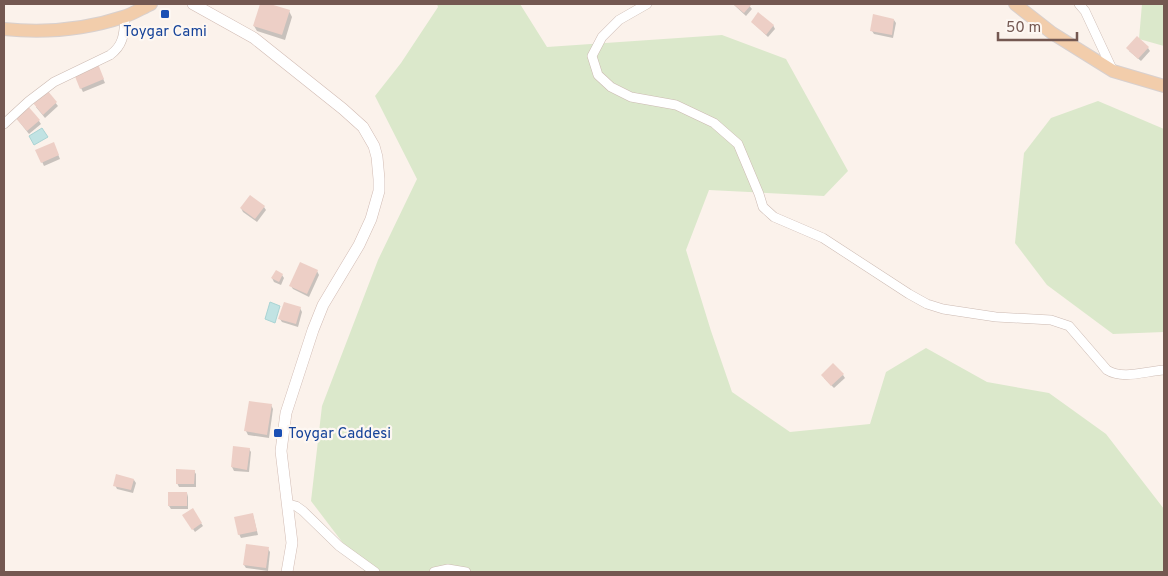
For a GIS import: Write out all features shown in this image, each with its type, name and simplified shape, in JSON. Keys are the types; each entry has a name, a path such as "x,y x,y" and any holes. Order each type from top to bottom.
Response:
{"main road":[{"path":"4,28 26,31 79,29 125,17 151,4"},
{"path":"193,4 254,38 344,109 363,127 369,136 377,158 380,179 371,219 360,245 323,305 286,413 282,451 292,543 287,572"},
{"path":"1016,4 1052,33 1113,71 1164,86"}],"street":[{"path":"647,4 619,20 602,37 592,56 598,75 611,87 631,97 676,105 714,123 738,144 760,194 764,208 774,216 822,238 908,294 927,304 943,309 996,317 1051,320 1069,326 1107,370 1113,374 1122,375 1164,370"},
{"path":"1079,4 1085,11 1113,71"},
{"path":"4,124 29,101 54,82 117,50 124,37 125,17"},
{"path":"288,504 303,510 339,546 376,572"},
{"path":"434,572 448,569 466,572"}],"green space":[{"path":"437,4 520,4 547,47 722,35 786,59 848,171 824,196 709,190 686,250 732,392 790,432 870,424 886,372 926,348 987,382 1049,393 1106,434 1164,509 1164,572 365,572 311,501 322,406 378,260 417,179 375,96 401,63 438,7"},
{"path":"1142,4 1164,4 1164,46 1139,39"},
{"path":"1098,101 1164,129 1164,332 1113,334 1047,285 1015,243 1024,153 1051,118"}],"water":[{"path":"42,128 48,137 34,145 29,136"},
{"path":"270,302 280,306 275,323 265,319"}],"building":[{"path":"260,4 270,4 290,10 282,35 253,26"},
{"path":"733,4 749,4 751,5 744,13"},
{"path":"758,12 774,25 766,35 751,22"},
{"path":"873,14 894,19 892,35 870,31"},
{"path":"1137,36 1149,47 1138,59 1126,48"},
{"path":"98,64 104,79 80,89 74,74"},
{"path":"47,90 57,102 43,115 33,103"},
{"path":"27,105 40,120 27,131 14,116"},
{"path":"54,142 59,155 41,163 35,150"},
{"path":"250,195 265,206 255,219 240,208"},
{"path":"300,262 318,270 307,294 289,286"},
{"path":"276,270 283,274 279,282 271,278"},
{"path":"284,302 301,307 296,324 278,319"},
{"path":"833,363 844,374 831,386 821,375"},
{"path":"249,401 272,404 267,435 244,431"},
{"path":"233,446 250,448 247,470 231,467"},
{"path":"176,469 195,470 194,484 176,484"},
{"path":"116,474 134,479 131,490 113,486"},
{"path":"168,492 187,492 187,506 168,506"},
{"path":"193,508 202,523 192,530 182,515"},
{"path":"253,513 257,531 238,535 234,517"},
{"path":"246,544 269,547 266,568 243,565"}],"place":[{"name":"Toygar Cami","path":"165,14"},
{"name":"Toygar Caddesi","path":"278,433"}]}
